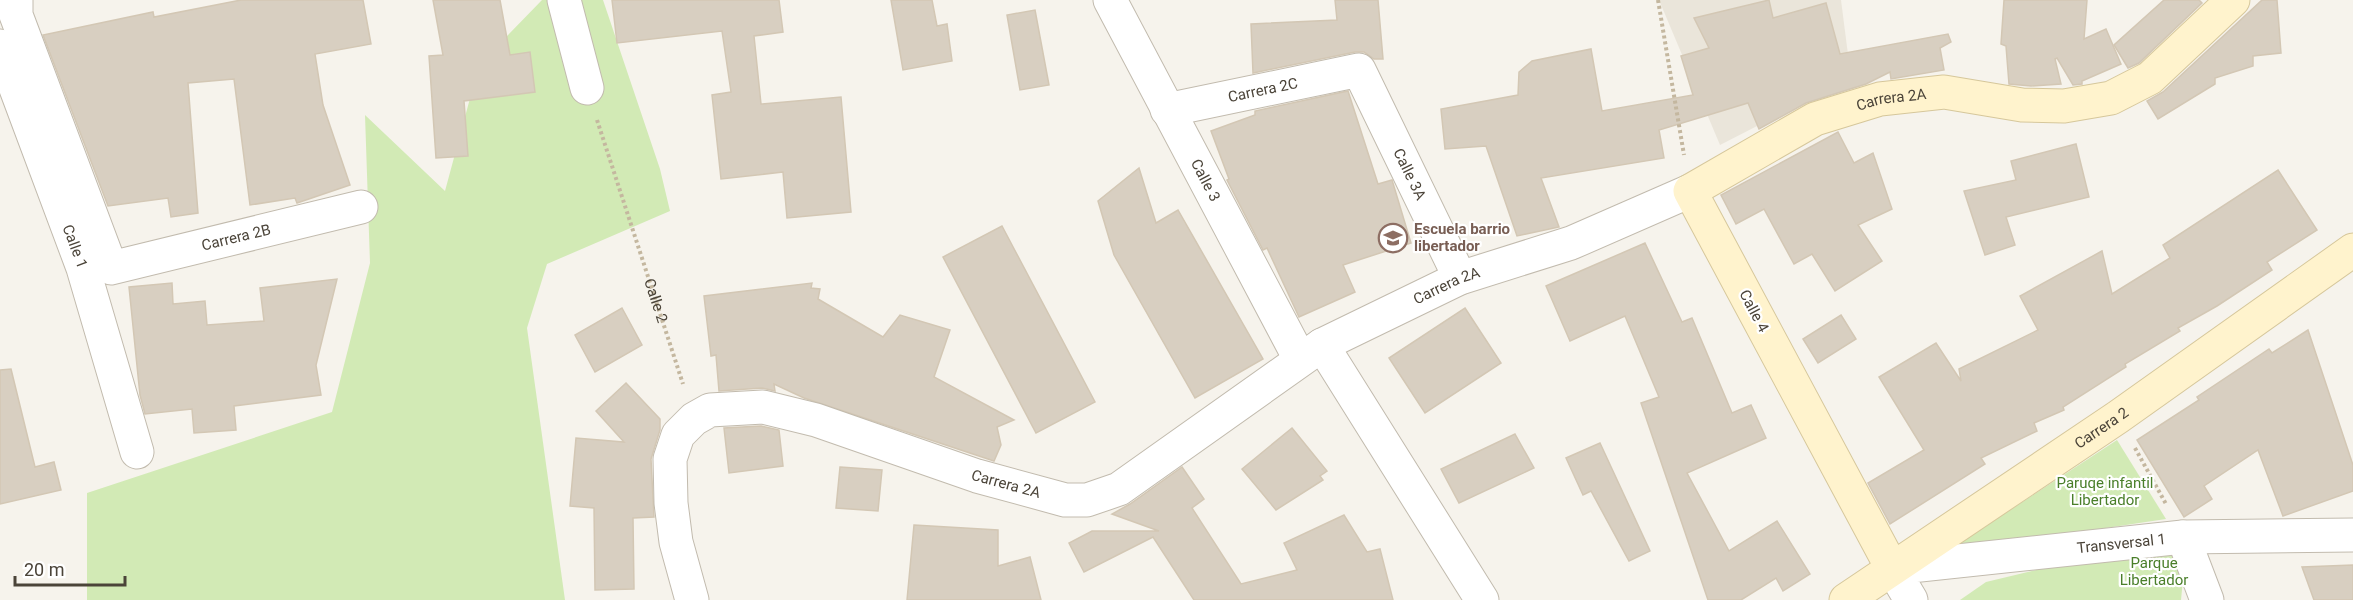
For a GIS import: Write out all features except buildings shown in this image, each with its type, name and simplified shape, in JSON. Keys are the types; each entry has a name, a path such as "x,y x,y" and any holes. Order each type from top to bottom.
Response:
{"main road":[{"name":"Carrera 2A","path":"1690,191 1815,119 1880,99 1944,92 2022,105 2064,106 2110,98 2151,78 2233,0"},
{"name":"Calle 4","path":"1690,191 1892,568"},
{"name":"Carrera 2","path":"1846,600 2118,417 2353,250"}],"street":[{"name":"Calle 1","path":"16,0 16,15 111,268"},
{"path":"564,0 587,88"},
{"name":"Calle 3","path":"1110,0 1167,110 1311,352 1481,600"},
{"name":"Calle 1","path":"0,45 83,268 137,452"},
{"name":"Carrera 2C","path":"1167,110 1359,70"},
{"name":"Calle 3A","path":"1359,70 1460,278"},
{"name":"Carrera 2A","path":"694,419 710,410 764,407 816,420 977,476 1065,500 1088,500 1119,489 1311,352 1460,278 1571,243 1690,191"},
{"name":"Carrera 2B","path":"111,268 361,207"},
{"path":"692,600 676,542 671,503 670,459 678,435 694,419"},
{"name":"Transversal 1","path":"1892,568 2183,537 2353,535"},
{"path":"2183,537 2207,600"},
{"name":"Calle 4","path":"1892,568 1911,600"}],"path":[{"path":"1658,0 1690,191"},
{"name":"Calle 2","path":"587,88 694,419"},
{"path":"2118,417 2183,537"}],"shaded area":[{"path":"1659,0 1841,0 1851,78 1720,145"}],"green space":[{"path":"542,0 603,0 660,169 670,211 547,264 527,328 565,600 87,600 87,493 332,412 370,263 365,115 445,191 479,65"},
{"name":"Paruqe infantil Libertador","path":"2117,440 2166,519 1946,552"},
{"name":"Parque Libertador","path":"2159,541 2185,558 2181,600 1960,600 1986,582"}],"place":[{"name":"Escuela barrio libertador","path":"1393,238"}]}
